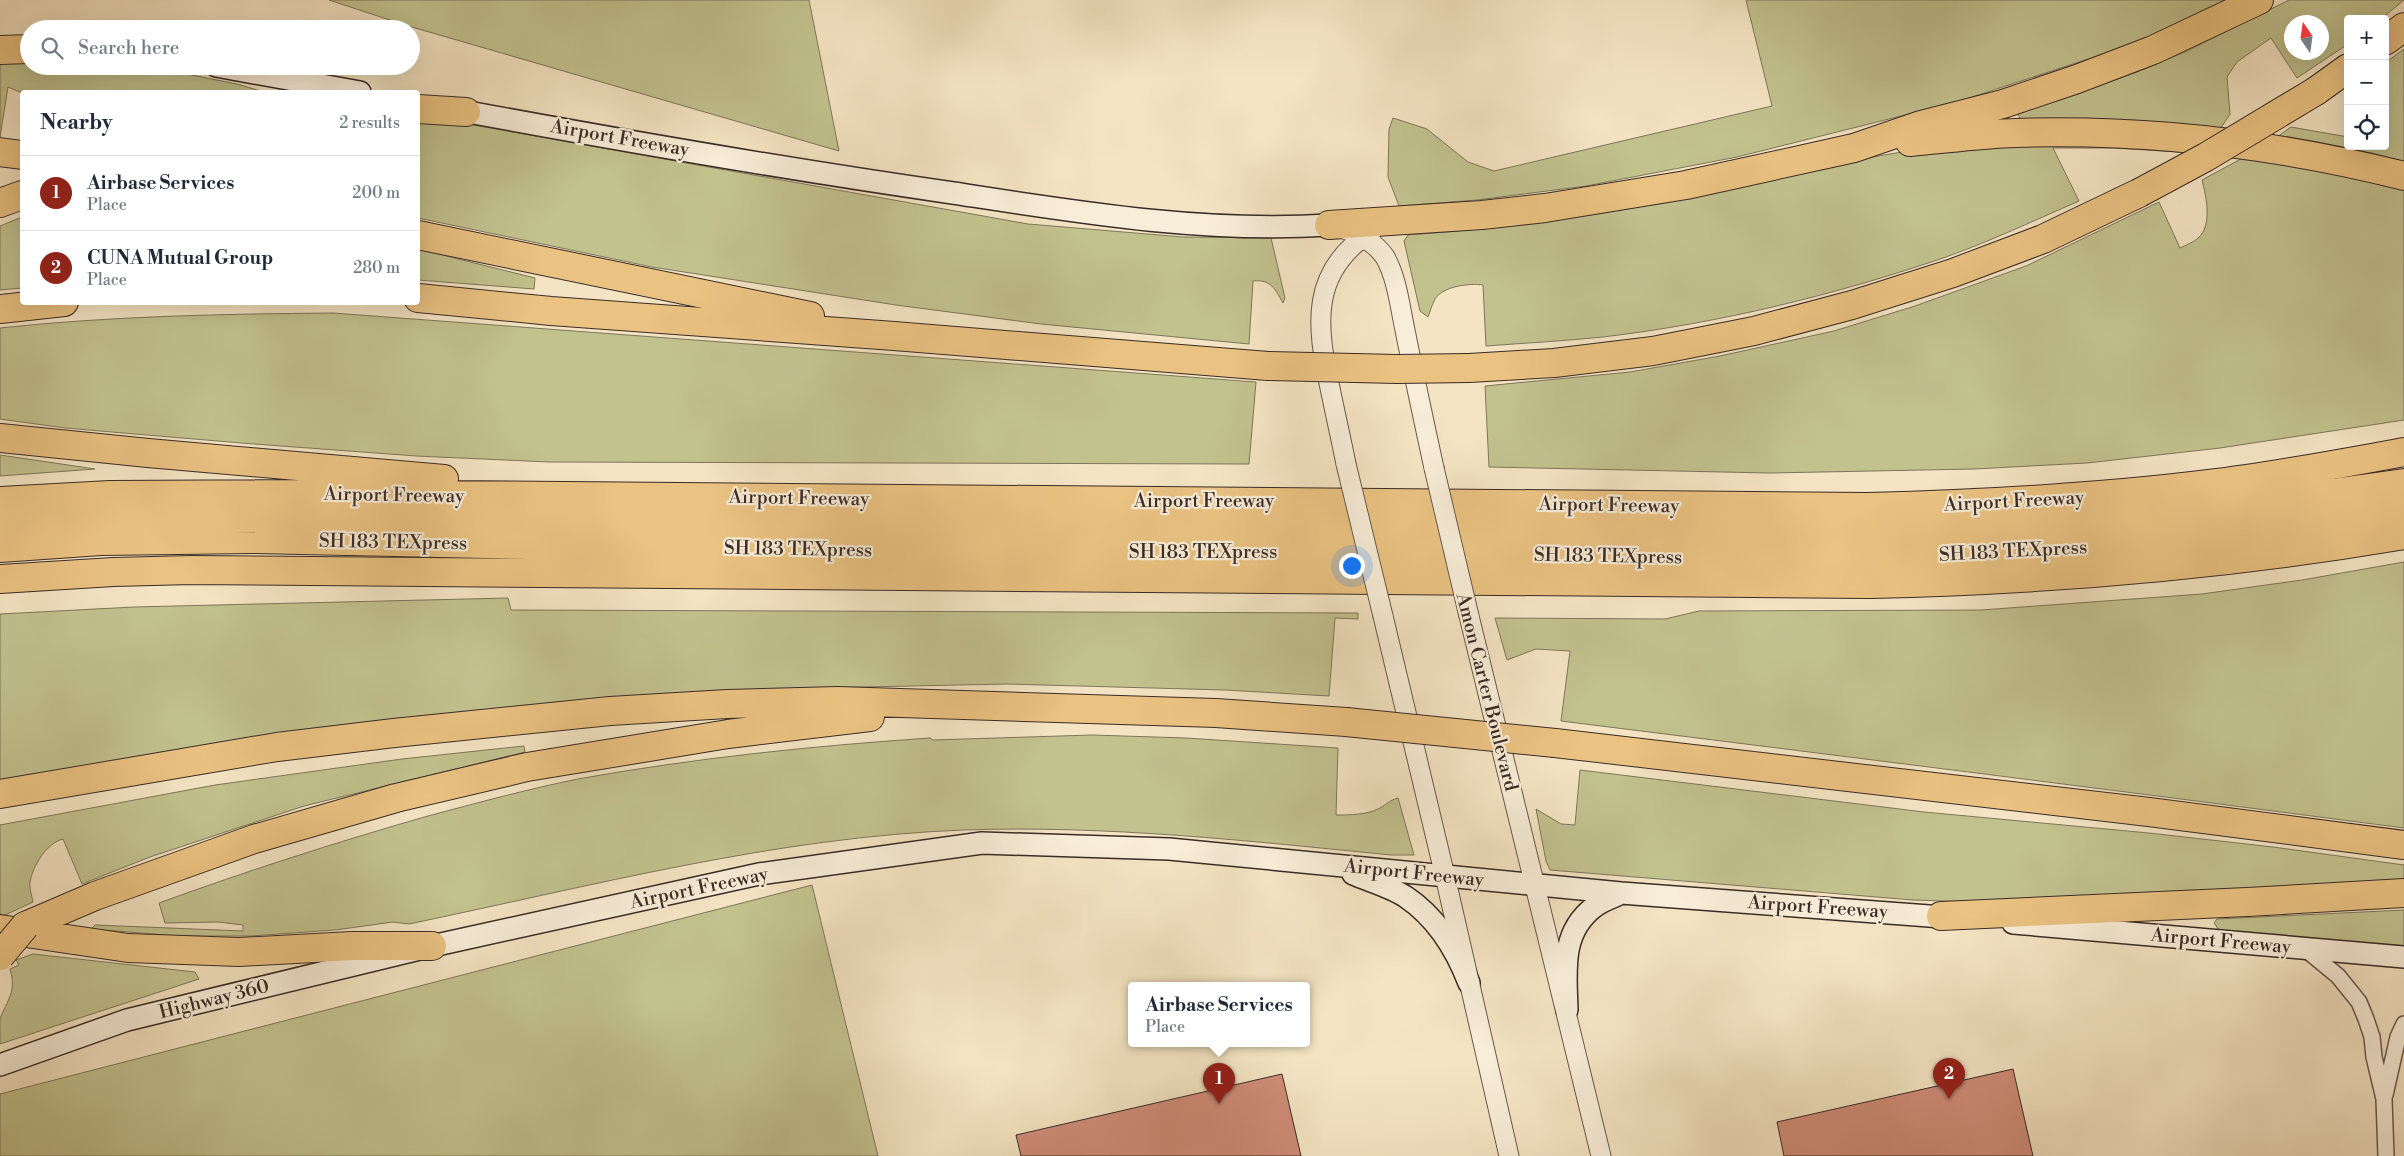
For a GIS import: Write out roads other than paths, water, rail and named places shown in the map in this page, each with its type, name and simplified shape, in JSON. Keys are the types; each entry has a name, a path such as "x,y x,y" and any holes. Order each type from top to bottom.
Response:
{"highway":[{"path":"1329,225 1388,223 1482,215 1611,198 1686,186 1854,148 1921,125 2003,104 2077,79 2153,50 2259,0"},
{"path":"2389,38 2404,27"},
{"path":"0,50 20,49"},
{"path":"420,298 550,311 1268,366 1398,369 1470,368 1554,363 1653,351 1754,331 1852,305 1953,272 2043,239 2139,193 2206,157 2316,91 2344,71"},
{"path":"420,109 466,112"},
{"path":"1854,148 2014,133 2109,133 2195,138 2292,151 2404,176"},
{"path":"0,152 20,155"},
{"path":"0,203 20,196"},
{"path":"420,235 746,301 894,336"},
{"path":"0,309 37,305"},
{"path":"0,438 412,476 606,497"},
{"name":"Airport Freeway","path":"0,501 110,495 217,494 1905,506 2036,500 2192,486 2291,472 2404,452"},
{"name":"SH 183 TEXpress","path":"0,525 97,520 285,518 1904,531 2093,522 2191,513 2404,483"},
{"name":"SH 183 TEXpress","path":"0,548 101,541 254,539 689,548 1744,557 1980,555 2143,543 2294,526 2404,508"},
{"path":"0,579 114,572 202,570 1870,584 2004,580 2159,568 2261,556 2404,535"},
{"path":"0,794 277,748 394,733 610,711 727,704 838,701 1216,713 1346,722 1555,743 2149,812 2404,845"},
{"path":"0,939 12,928 94,896 254,839 396,798 527,767 728,734 840,720 962,711 1089,709"},
{"path":"1941,916 2218,904 2404,893"},
{"path":"12,928 138,948 240,952 352,946 432,946"},
{"path":"0,956 12,928"}],"main road":[{"path":"0,37 20,39"},
{"path":"266,75 349,90"},
{"name":"Airport Freeway","path":"420,103 846,178 1102,216 1232,227 1294,228 1329,225"},
{"name":"Airport Freeway","path":"432,946 759,874 982,843 1169,849 1621,893 1941,916 2404,957"},
{"path":"1332,865 1405,896 1428,915 1448,938 1469,983"},
{"path":"1567,1010 1566,957 1575,926 1594,907 1621,893"},
{"name":"Highway 360","path":"0,1066 127,1020 432,946"}],"street":[{"path":"1388,223 1362,237 1344,254 1328,280 1320,319 1322,351 1346,464 1445,876 1509,1156"},
{"name":"Amon Carter Boulevard","path":"1329,225 1348,230 1362,237 1381,252 1392,276 1469,616 1534,885 1567,1010 1601,1156"},
{"path":"2304,948 2338,976 2359,1002 2372,1037 2374,1057 2384,1099 2386,1156"},
{"path":"2384,1099 2398,1037 2404,1024"}],"place":[{"name":"CUNA Mutual Group","path":"1949,1099"},
{"name":"Airbase Services","path":"1219,1104"}]}
